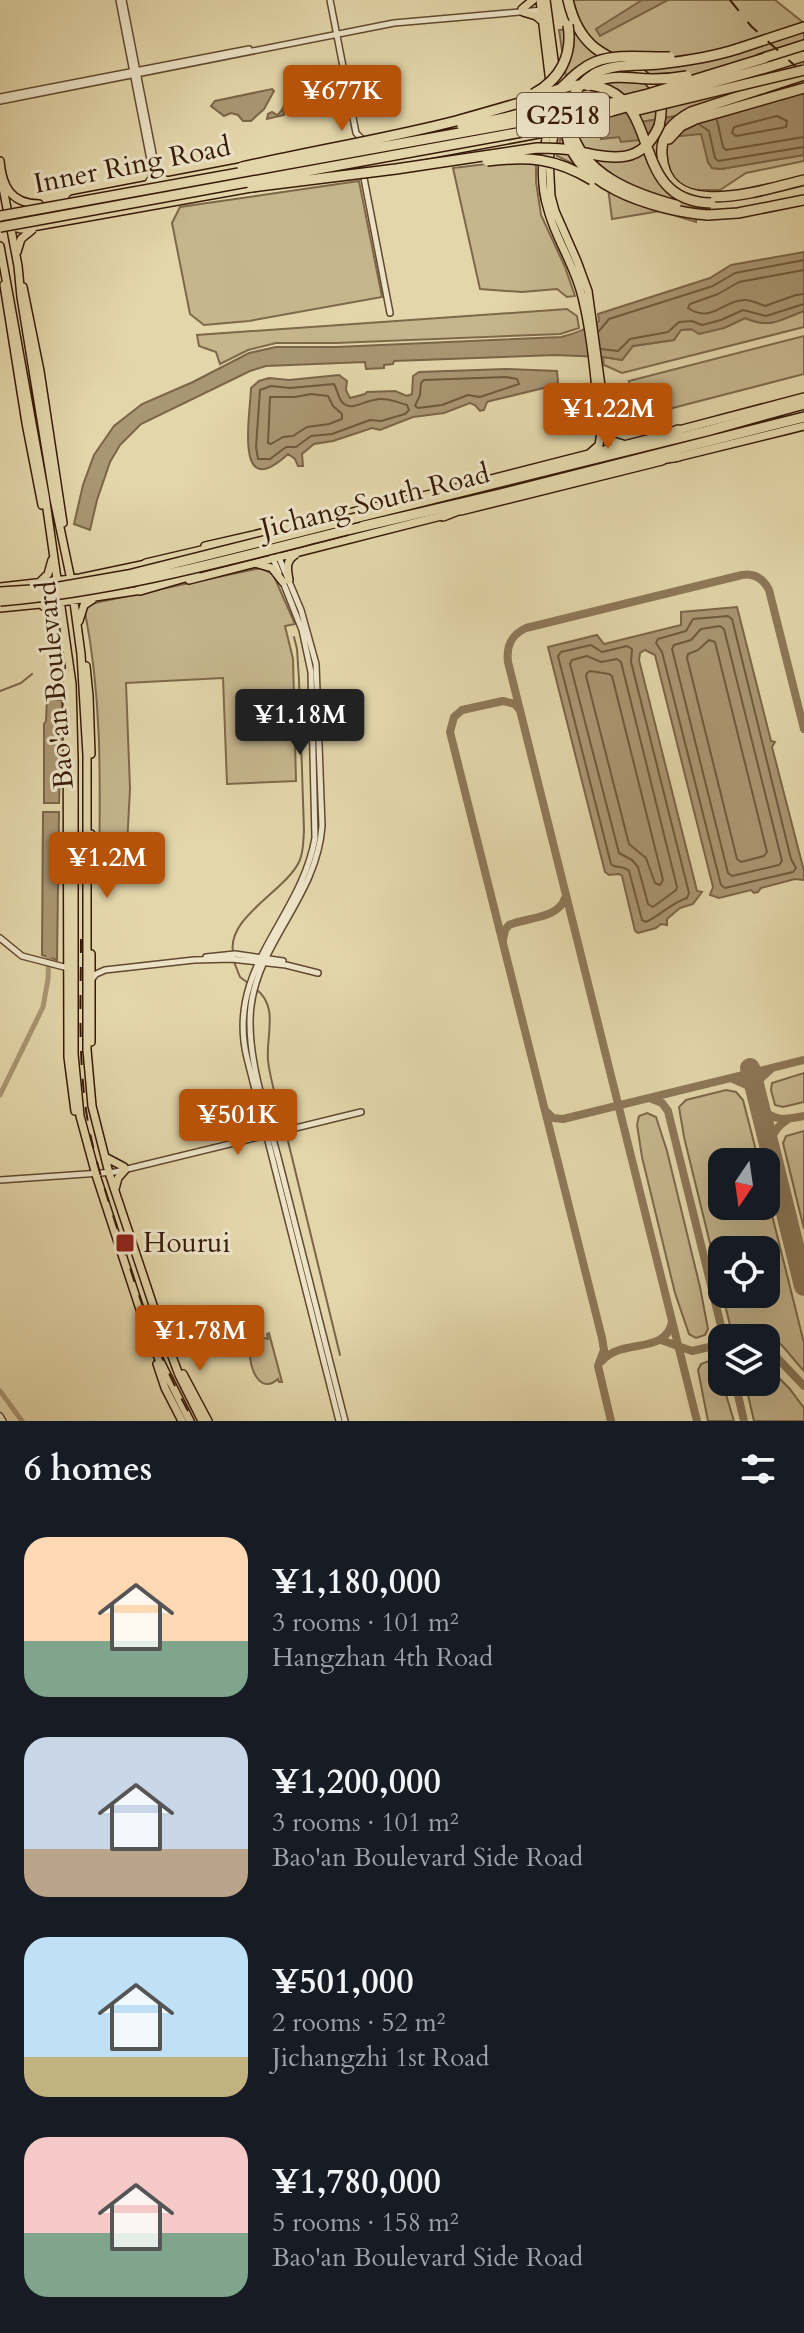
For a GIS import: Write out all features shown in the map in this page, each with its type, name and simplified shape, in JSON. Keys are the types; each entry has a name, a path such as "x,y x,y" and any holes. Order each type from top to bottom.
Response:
{"highway":[{"path":"509,106 545,87 560,71 568,50 565,0"},
{"path":"396,169 537,148 612,158 630,156 649,143 659,126 661,107 654,86 641,73 592,46 577,26 565,0"},
{"path":"709,209 679,211 650,204 602,182 580,163 570,148 566,131 570,101 589,77 601,71 700,58 804,27"},
{"name":"G2518","path":"3,221 166,184 357,153 612,104 804,45"},
{"path":"357,153 408,138 529,111 597,62 619,58 683,57 737,49"},
{"name":"G2518","path":"3,221 173,195 522,132 804,56"},
{"path":"765,58 676,78 604,78 585,88 574,107 571,118 573,136 583,155 614,181 649,197 684,207 738,213 804,200"},
{"path":"709,209 673,182 666,170 662,145 670,128 681,117 705,106 787,82 804,72"},
{"path":"575,120 641,109 804,72"},
{"path":"166,184 439,125 578,85 593,85 626,102 633,111 651,161 665,183 709,209"},
{"path":"666,170 668,142 681,126 804,88"},
{"path":"173,195 515,158 547,160 572,169 642,206 674,215 709,209 738,194 804,180"},
{"path":"709,436 804,404"},
{"name":"Jichang South Road","path":"0,601 130,583 611,460 804,417"},
{"path":"611,460 678,430"},
{"path":"611,460 678,456"},
{"name":"Jichang South Road","path":"360,522 501,494 611,460"},
{"path":"443,516 501,494"},
{"path":"146,564 210,549 346,526"},
{"path":"140,590 277,552 346,526"},
{"name":"Jichang South Road","path":"0,590 48,589 128,575 346,526"}],"main road":[{"path":"533,0 522,10 543,23"},
{"path":"543,5 555,109"},
{"path":"543,5 555,109 549,167 555,211 582,275 604,431 597,448 581,457"},
{"path":"536,112 545,105 551,92"},
{"name":"Inner Ring Road","path":"551,132 41,226 21,229 3,221 16,209 39,204 147,184 166,184 555,109"},
{"path":"551,132 543,153 548,213 589,314"},
{"path":"518,138 535,142 543,153"},
{"path":"0,161 3,221 17,262"},
{"path":"0,174 15,198 27,204 39,204"},
{"path":"17,262 23,236 41,226"},
{"name":"Bao'an Boulevard","path":"0,246 4,295 39,494 49,526 72,684 74,1054 79,1104 85,1140 151,1343 190,1421"},
{"name":"Bao'an Boulevard","path":"17,262 42,384 81,654 86,721 88,1067 92,1106 104,1156 165,1340 202,1421"},
{"path":"0,590 100,575 146,564 188,551 581,457 804,397"},
{"path":"0,608 140,590 804,426"},
{"path":"604,431 615,442 633,443"},
{"path":"305,524 298,533 301,542 307,546 326,545"},
{"path":"286,581 289,559 308,549"},
{"path":"32,585 46,577 53,554"},
{"path":"67,558 78,573 100,575"},
{"path":"247,565 269,566 286,581"},
{"path":"100,575 98,588 109,595"},
{"path":"23,586 30,588 33,595 28,606"},
{"path":"78,631 82,608 98,597"},
{"path":"28,606 53,610 66,634"},
{"path":"81,654 89,696 92,1072 104,1156 125,1168 117,1180 116,1191"},
{"path":"68,657 68,921"},
{"path":"87,817 91,834"},
{"path":"73,885 64,967 70,1077 74,1105 85,1140"},
{"path":"165,1340 208,1421"},
{"path":"151,1343 165,1388 182,1421"}],"street":[{"path":"121,0 152,170 147,184"},
{"path":"328,0 356,133 361,140 371,143"},
{"path":"0,99 412,17 522,10 543,5"},
{"path":"335,33 353,134 352,142 346,148"},
{"path":"135,73 156,169 166,184"},
{"path":"362,168 390,313"},
{"path":"266,532 302,630 311,672 316,828 307,869 255,978 243,1022 243,1040 345,1421"},
{"path":"0,938 22,956 64,967"},
{"path":"240,957 257,951 274,939"},
{"path":"91,982 96,974 105,970 221,957 263,959 318,973 281,962 274,953 274,939"},
{"path":"240,957 250,963 255,978"},
{"path":"91,961 105,970"},
{"path":"255,978 281,962"},
{"path":"0,1179 109,1172 361,1110"},
{"path":"265,1118 286,1129"},
{"path":"252,1137 265,1118"},
{"path":"274,1152 286,1129"},
{"path":"252,1137 274,1152 339,1421"}],"shaded area":[{"path":"573,0 775,0 804,23 804,95 787,84 694,113 641,122 620,137 702,133 712,168 804,155 804,161 746,173 720,190 699,190 696,222 660,211 612,219 607,180 557,156 568,90 559,30 572,29 582,41 661,88 645,71 606,50 589,35"},
{"path":"536,160 541,215 575,296 567,297 557,289 522,292 480,289 453,168"},
{"path":"359,181 382,297 249,321 204,325 190,314 172,223 180,207"},
{"path":"567,309 577,316 579,328 560,334 276,343 248,350 220,364 216,352 199,346 197,335"},
{"path":"804,311 804,327 622,373 604,365 603,357 622,360 633,346 674,340 680,330 724,328 745,318 769,323"},
{"path":"804,336 804,374 634,418 629,381"},
{"path":"261,568 273,574 295,624 285,626 293,659 296,781 227,784 223,678 126,683 130,789 125,883 99,883 98,714 85,612 90,604"},
{"path":"804,1073 804,1102 783,1107 775,1105 772,1083"},
{"path":"726,1090 736,1092 743,1100 755,1148 708,1148 708,1220 773,1220 777,1236 708,1236 679,1107 686,1100"},
{"path":"647,1113 656,1117 667,1151 708,1329 705,1335 696,1338 689,1334 675,1293 642,1157 637,1125 639,1116"},
{"path":"804,1131 804,1229 783,1143 786,1136"},
{"path":"780,1247 804,1343 804,1371 780,1343 780,1324 730,1324 726,1308 780,1308"},
{"path":"269,1333 282,1382 278,1379 270,1384 258,1379 250,1355 253,1340 260,1337 268,1339"},
{"path":"708,1361 708,1396 726,1396 734,1421 708,1421 698,1370 701,1364"},
{"path":"780,1379 804,1408 804,1421 754,1421 748,1396 780,1396"}],"water":[{"path":"642,0 668,0 600,36 596,29"},
{"path":"290,83 305,92 306,107 291,113 290,106 286,107 284,115 267,119 268,114 272,112 277,115 282,109 286,85"},
{"path":"787,84 804,95 804,155 721,169 712,168 708,162 701,134 621,142 619,137 601,139 608,110 623,107 641,122 694,113"},
{"path":"274,91 264,109 251,121 243,121 231,113 224,116 211,106 215,101"},
{"path":"804,252 804,311 769,323 745,318 724,328 699,334 691,329 681,330 674,340 633,346 622,360 555,355 394,361 393,364 384,365 384,368 366,369 365,362 266,366 250,371 141,424 120,445 110,462 90,530 74,524 94,455 114,426 142,404 249,353 276,347 561,337 599,321 598,314 710,278 731,265"},
{"path":"557,371 558,382 487,402 484,410 480,411 470,403 444,413 413,417 380,430 372,428 314,444 302,454 303,466 298,466 288,454 271,467 259,469 252,463 248,435 251,388 259,381 339,375 347,381 346,390 350,398 367,392 395,391 407,396 412,394 413,376 419,372"},
{"path":"737,607 771,741 775,742 772,747 804,880 795,879 761,888 754,893 751,890 719,898 710,895 713,887 655,655 645,650 640,653 639,660 697,891 702,892 693,904 680,908 667,919 667,925 661,924 638,933 622,876 605,872 548,647 597,635 604,644 681,625 681,612"},
{"path":"47,699 62,700 59,803 44,803"},
{"path":"43,812 59,812 57,960 42,955"}],"waterway":[{"path":"233,952 239,927 292,873 303,850 299,680 294,637"},
{"path":"0,691 21,683 32,674"},
{"path":"0,1095 43,1007 49,950"},
{"path":"234,962 240,977 248,983"},
{"path":"256,989 263,996 269,1013 268,1060 283,1121"},
{"path":"288,1141 340,1355"},
{"path":"0,1391 22,1421"}],"taxiway":[{"path":"697,1421 508,662 509,646 513,638 526,628 742,575 754,576 761,579 769,590 804,729"},
{"path":"519,709 515,704 503,701 462,710 454,717 450,732 602,1338 604,1350 598,1366 611,1421"},
{"path":"503,940 509,925 549,914 565,898"},
{"path":"547,1112 553,1118 563,1119 804,1060"},
{"path":"757,1094 759,1080 771,1069"},
{"path":"733,1079 749,1086 757,1098"},
{"path":"652,1099 662,1103 668,1111 721,1324"},
{"path":"759,1105 779,1118 804,1116"},
{"path":"771,1148 774,1134 787,1120"},
{"path":"602,1361 620,1350 661,1339 672,1322"},
{"path":"661,1340 692,1351 708,1347"},
{"path":"780,1361 804,1386"},
{"path":"738,1396 744,1421"}],"runway":[{"path":"750,1068 804,1286"}],"railway":[{"path":"730,0 751,26 804,74"},
{"path":"81,939 82,1067 92,1141 151,1330 170,1376 194,1421"}],"place":[{"name":"Hourui","path":"125,1243"}]}
